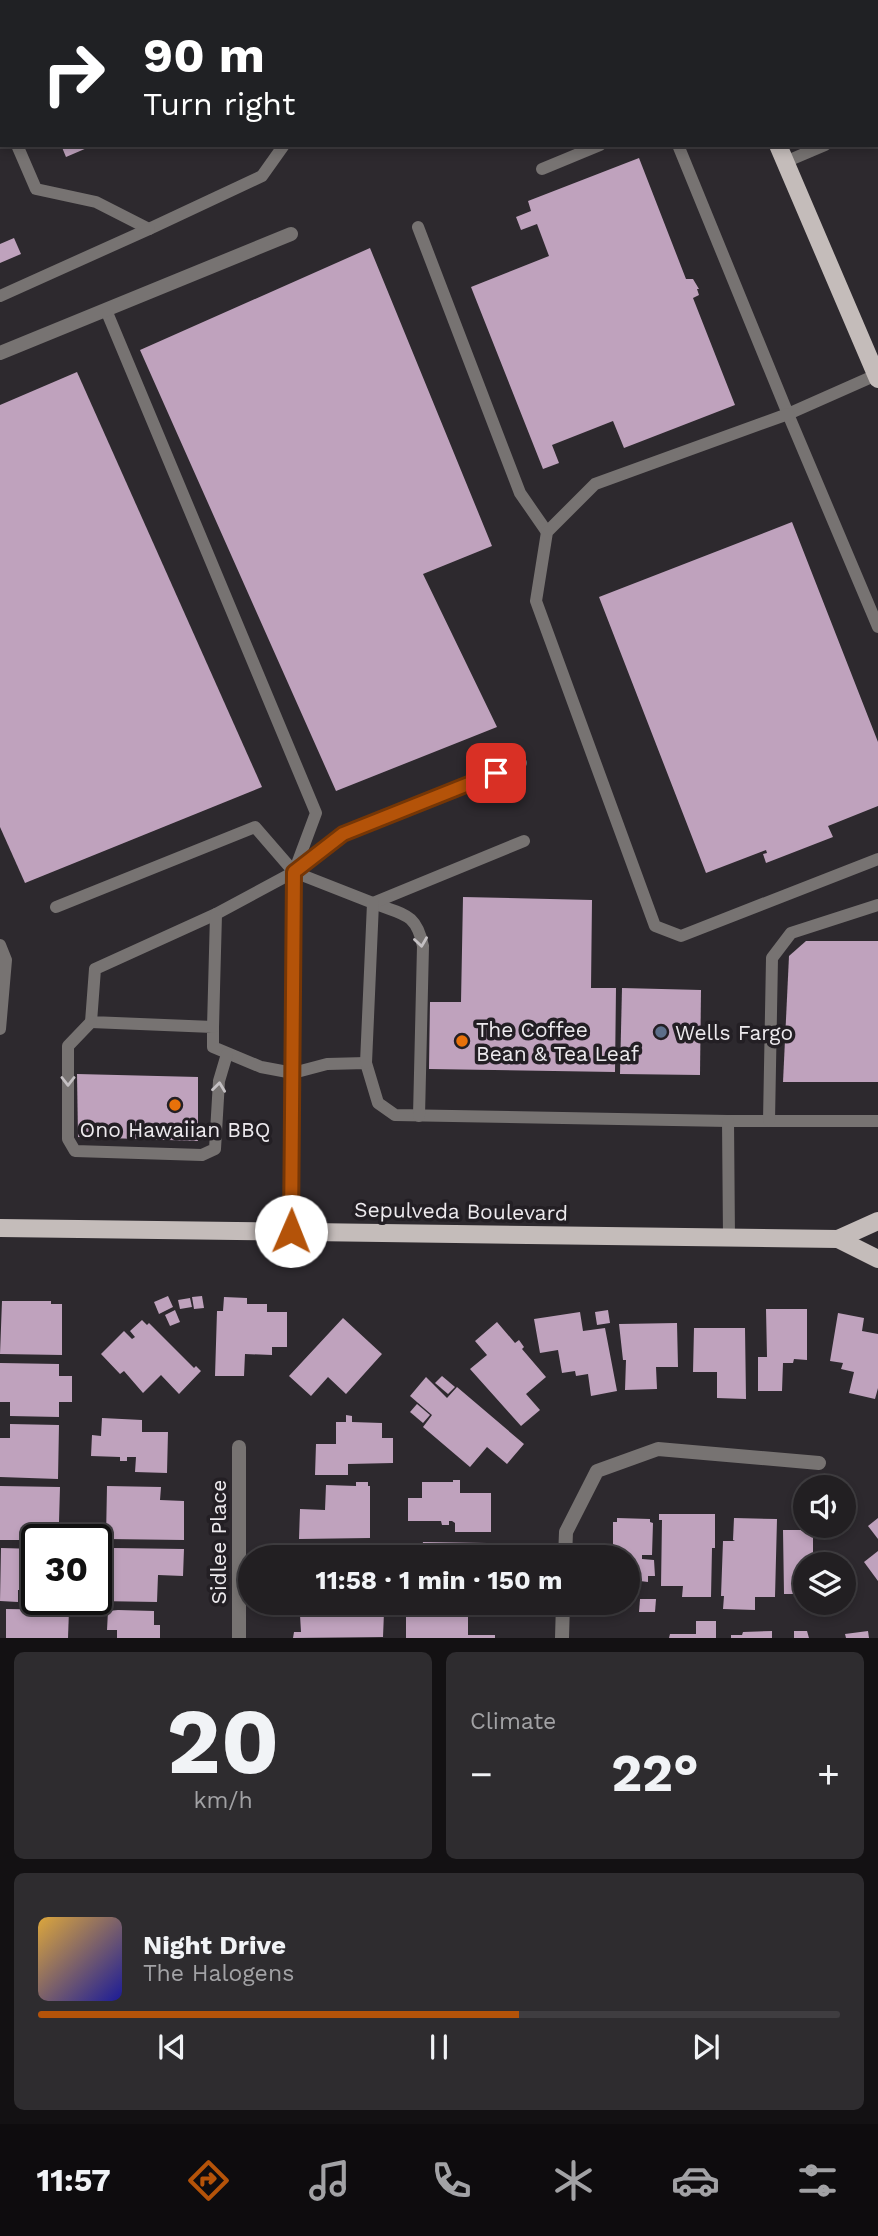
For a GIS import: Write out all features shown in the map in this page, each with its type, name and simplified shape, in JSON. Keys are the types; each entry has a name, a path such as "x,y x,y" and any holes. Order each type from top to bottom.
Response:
{"main road":[{"path":"782,153 877,377"},
{"name":"Sepulveda Boulevard","path":"0,1228 838,1239 878,1221"},
{"name":"Sepulveda Boulevard","path":"838,1239 878,1259"}],"street":[{"path":"0,353 291,234"},
{"path":"291,1231 294,872"},
{"name":"Sidlee Place","path":"239,1447 239,1637"},
{"path":"566,1545 566,1532 597,1471 657,1450 819,1463"},
{"path":"562,1637 563,1615"}],"lane":[{"path":"18,147 36,189 96,202 149,229"},
{"path":"0,296 262,176 283,147"},
{"path":"541,169 595,147"},
{"path":"679,147 878,627"},
{"path":"782,153 814,147"},
{"path":"418,227 520,493 547,532"},
{"path":"106,310 316,813 294,872"},
{"path":"877,377 788,414 595,484 547,532 536,601 655,926 681,936 878,859"},
{"path":"227,1054 219,1081 215,1149 202,1155 75,1151 68,1139 68,1046 91,1022 95,969 215,914 294,872 343,834 521,763"},
{"path":"56,907 255,827 294,872 409,917 419,926 423,946 419,1116"},
{"path":"373,904 524,841"},
{"path":"373,904 366,1063 378,1103 395,1115 878,1121"},
{"path":"769,1121 772,958 791,933 878,905"},
{"path":"215,914 213,1047 261,1067 293,1073 327,1065 366,1063"},
{"path":"0,945 6,960 0,1029"},
{"path":"91,1022 214,1027"},
{"path":"728,1121 729,1238"}],"building":[{"path":"62,147 89,147 66,157"},
{"path":"639,158 686,279 693,279 699,289 699,295 693,298 735,405 624,448 613,421 552,445 559,463 543,469 471,287 549,256 537,224 521,230 516,217 531,211 528,201"},
{"path":"14,238 21,254 0,263 0,244"},
{"path":"370,248 492,546 423,574 497,727 336,791 140,350"},
{"path":"77,372 262,787 25,883 0,827 0,405"},
{"path":"792,522 878,742 878,806 828,826 833,837 766,863 763,854 767,853 766,850 706,873 599,597"},
{"path":"463,897 592,900 591,988 616,988 615,1072 429,1069 430,1002 461,1002"},
{"path":"806,941 878,941 878,1082 783,1082 789,956"},
{"name":"Wells Fargo","path":"622,988 701,990 700,1075 620,1074"},
{"path":"77,1074 198,1077 198,1141 78,1137"},
{"path":"168,1296 173,1307 159,1314 154,1302"},
{"path":"202,1296 204,1308 194,1309 192,1297"},
{"path":"224,1297 247,1298 247,1304 267,1304 267,1312 287,1312 287,1347 272,1347 272,1355 245,1354 244,1376 215,1376 217,1311 223,1311"},
{"path":"190,1298 192,1307 180,1309 178,1300"},
{"path":"2,1301 51,1301 51,1304 62,1304 62,1355 0,1354"},
{"path":"766,1309 807,1309 807,1360 794,1359 793,1363 783,1363 782,1391 758,1391 758,1357 767,1357"},
{"path":"175,1310 180,1322 170,1326 165,1315"},
{"path":"608,1310 610,1323 597,1325 595,1312"},
{"path":"580,1312 583,1331 605,1328 617,1391 591,1396 588,1374 576,1376 575,1371 562,1373 558,1350 540,1353 534,1319"},
{"path":"838,1313 864,1318 862,1331 878,1334 878,1388 875,1399 849,1393 854,1372 841,1369 843,1363 830,1361"},
{"path":"343,1318 382,1354 346,1394 328,1377 311,1396 289,1376"},
{"path":"142,1320 147,1325 149,1323 194,1368 196,1366 201,1371 179,1394 161,1375 143,1393 124,1371 120,1374 101,1354 124,1331 132,1339 135,1337 130,1331"},
{"path":"497,1322 515,1343 519,1340 524,1347 522,1349 546,1377 526,1394 540,1410 521,1426 470,1369 487,1355 475,1341"},
{"path":"677,1323 678,1367 656,1367 657,1389 625,1390 626,1360 623,1360 619,1324"},
{"path":"694,1328 745,1328 746,1399 717,1398 717,1372 693,1372"},
{"path":"0,1363 59,1364 59,1376 72,1376 72,1402 59,1402 59,1417 10,1416 10,1402 0,1402"},
{"path":"442,1376 455,1387 448,1394 435,1383"},
{"path":"426,1377 447,1398 457,1387 524,1444 507,1464 487,1447 470,1467 423,1427 432,1415 410,1396"},
{"path":"417,1404 430,1415 423,1423 410,1412"},
{"path":"346,1415 352,1416 352,1422 382,1423 382,1438 393,1438 393,1463 348,1464 348,1475 315,1475 316,1444 336,1444 336,1422 346,1422"},
{"path":"102,1418 142,1420 142,1432 168,1432 167,1473 135,1472 136,1457 127,1457 127,1461 120,1461 120,1457 91,1456 92,1435 101,1436"},
{"path":"10,1424 59,1425 58,1479 0,1477 0,1438 10,1438"},
{"path":"460,1480 460,1493 491,1493 491,1532 455,1532 455,1523 452,1521 449,1521 449,1525 442,1525 441,1521 408,1521 408,1498 422,1498 422,1482"},
{"path":"356,1482 368,1482 370,1486 370,1538 299,1539 300,1509 325,1510 326,1485 356,1486"},
{"path":"0,1486 60,1487 59,1522 21,1524 21,1540 0,1540"},
{"path":"107,1486 161,1487 160,1500 184,1501 184,1540 112,1539 112,1524 106,1524"},
{"path":"659,1514 715,1514 711,1597 682,1597 683,1586 661,1586 662,1520 659,1520"},
{"path":"617,1518 650,1519 653,1523 652,1555 642,1555 642,1559 654,1560 655,1576 648,1576 648,1582 640,1581 640,1545 613,1545 613,1522 617,1522"},
{"path":"734,1518 777,1519 775,1597 755,1597 755,1610 723,1609 723,1541 735,1541"},
{"path":"878,1518 878,1539 868,1526"},
{"path":"783,1530 793,1530 793,1538 813,1538 813,1552 793,1552 793,1594 784,1594"},
{"path":"423,1542 487,1543 487,1545 422,1545"},
{"path":"1,1548 21,1549 21,1590 18,1590 18,1602 0,1601"},
{"path":"113,1548 184,1549 183,1576 158,1575 157,1602 112,1601"},
{"path":"878,1551 878,1581 864,1562"},
{"path":"640,1599 656,1599 655,1612 640,1612"},
{"path":"6,1609 21,1609 21,1615 69,1615 68,1638 6,1638"},
{"path":"112,1611 154,1611 154,1625 160,1625 160,1638 117,1638 117,1630 107,1630 108,1615 112,1615"},
{"path":"300,1615 384,1615 383,1637 293,1638 294,1632 301,1632"},
{"path":"406,1615 468,1615 468,1635 495,1635 495,1638 406,1638"},
{"path":"696,1621 716,1621 716,1638 669,1638 670,1634 696,1634"},
{"path":"772,1631 772,1638 731,1638 731,1635 742,1635 743,1632"},
{"path":"794,1631 807,1631 809,1638 794,1638"},
{"path":"868,1631 869,1638 846,1638 845,1634"}],"place":[{"name":"Wells Fargo","path":"661,1032"},
{"name":"The Coffee Bean & Tea Leaf","path":"462,1041"},
{"name":"Ono Hawaiian BBQ","path":"175,1105"}],"route":[{"path":"291,1231 294,872 343,834 496,773"}]}
